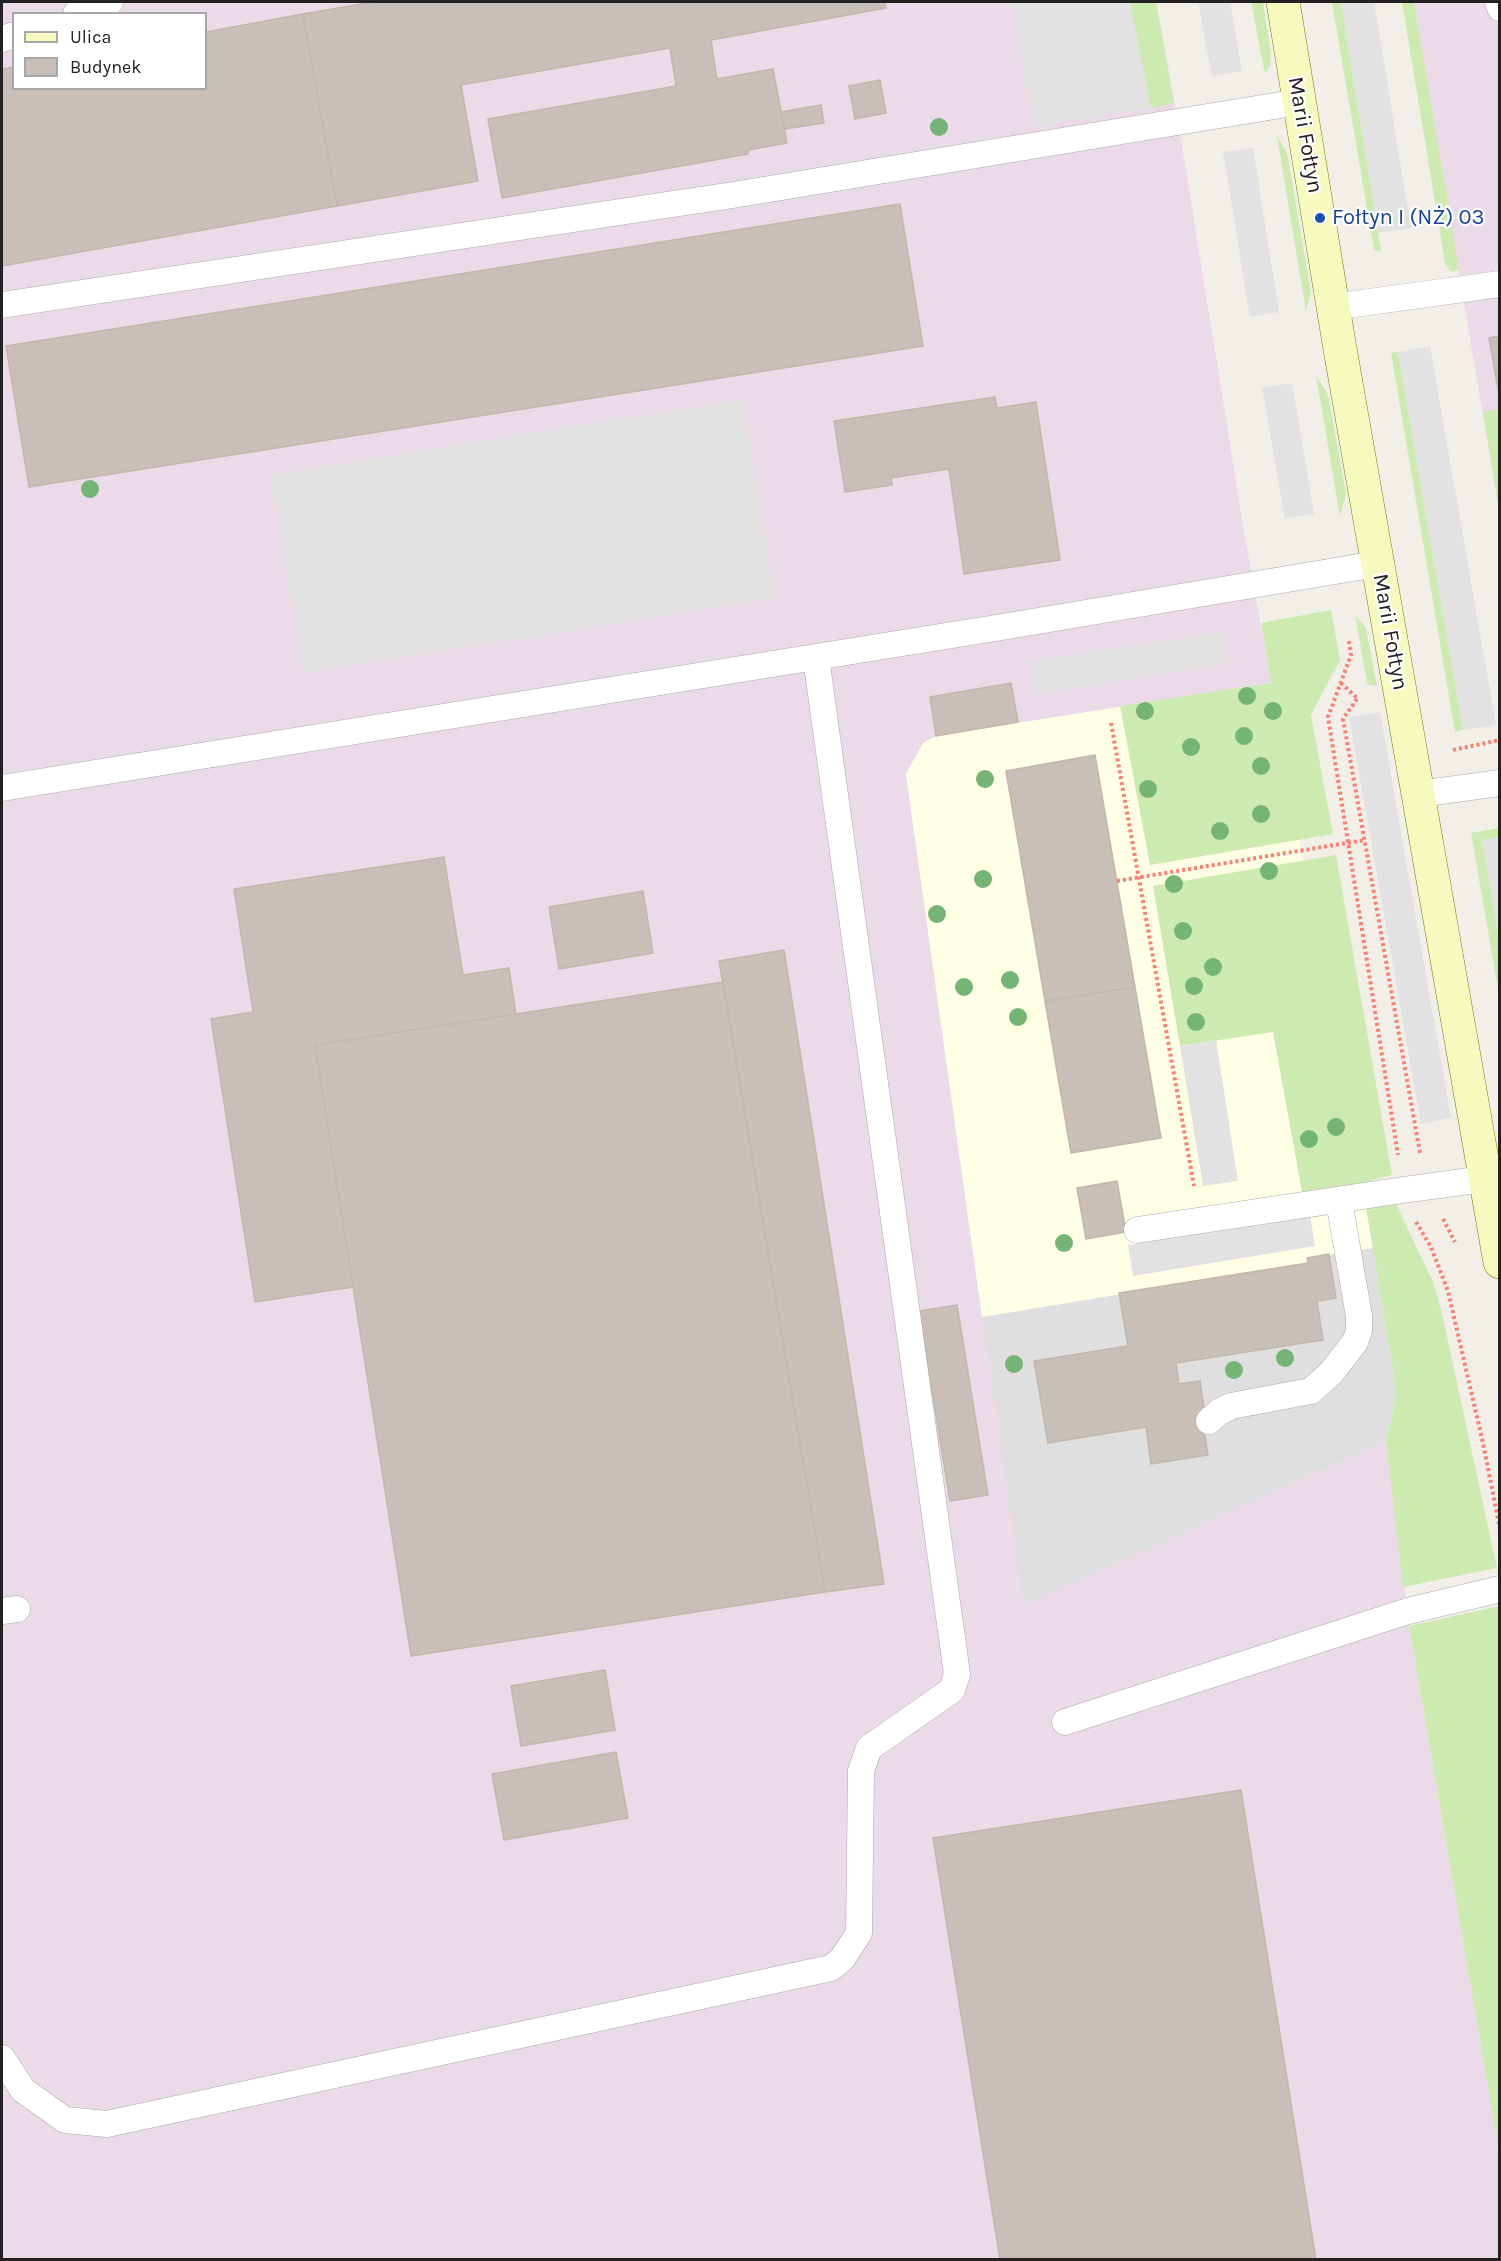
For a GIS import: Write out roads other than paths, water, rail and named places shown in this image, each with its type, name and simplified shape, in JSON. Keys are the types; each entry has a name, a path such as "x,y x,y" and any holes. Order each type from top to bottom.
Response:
{"street":[{"name":"Marii Fołtyn","path":"1283,2 1377,564 1491,1198 1500,1262"}],"lane":[{"path":"82,12 110,2"},
{"path":"1498,2 1500,8"},
{"path":"2,305 733,195 1299,102"},
{"path":"1333,307 1500,284"},
{"path":"2,788 816,658 1377,564"},
{"path":"2,2058 23,2090 64,2120 107,2124 831,1968 842,1959 859,1933 861,1771 869,1748 952,1690 957,1674 816,658"},
{"path":"1419,794 1500,783"},
{"path":"1137,1230 1414,1188 1491,1198"},
{"path":"1209,1420 1219,1412 1231,1407 1311,1391 1331,1373 1355,1342 1359,1331 1359,1316 1339,1201"},
{"path":"1065,1722 1408,1611 1500,1588"}],"place":[{"name":"Fołtyn I (NŻ) 03","path":"1320,218"}]}
